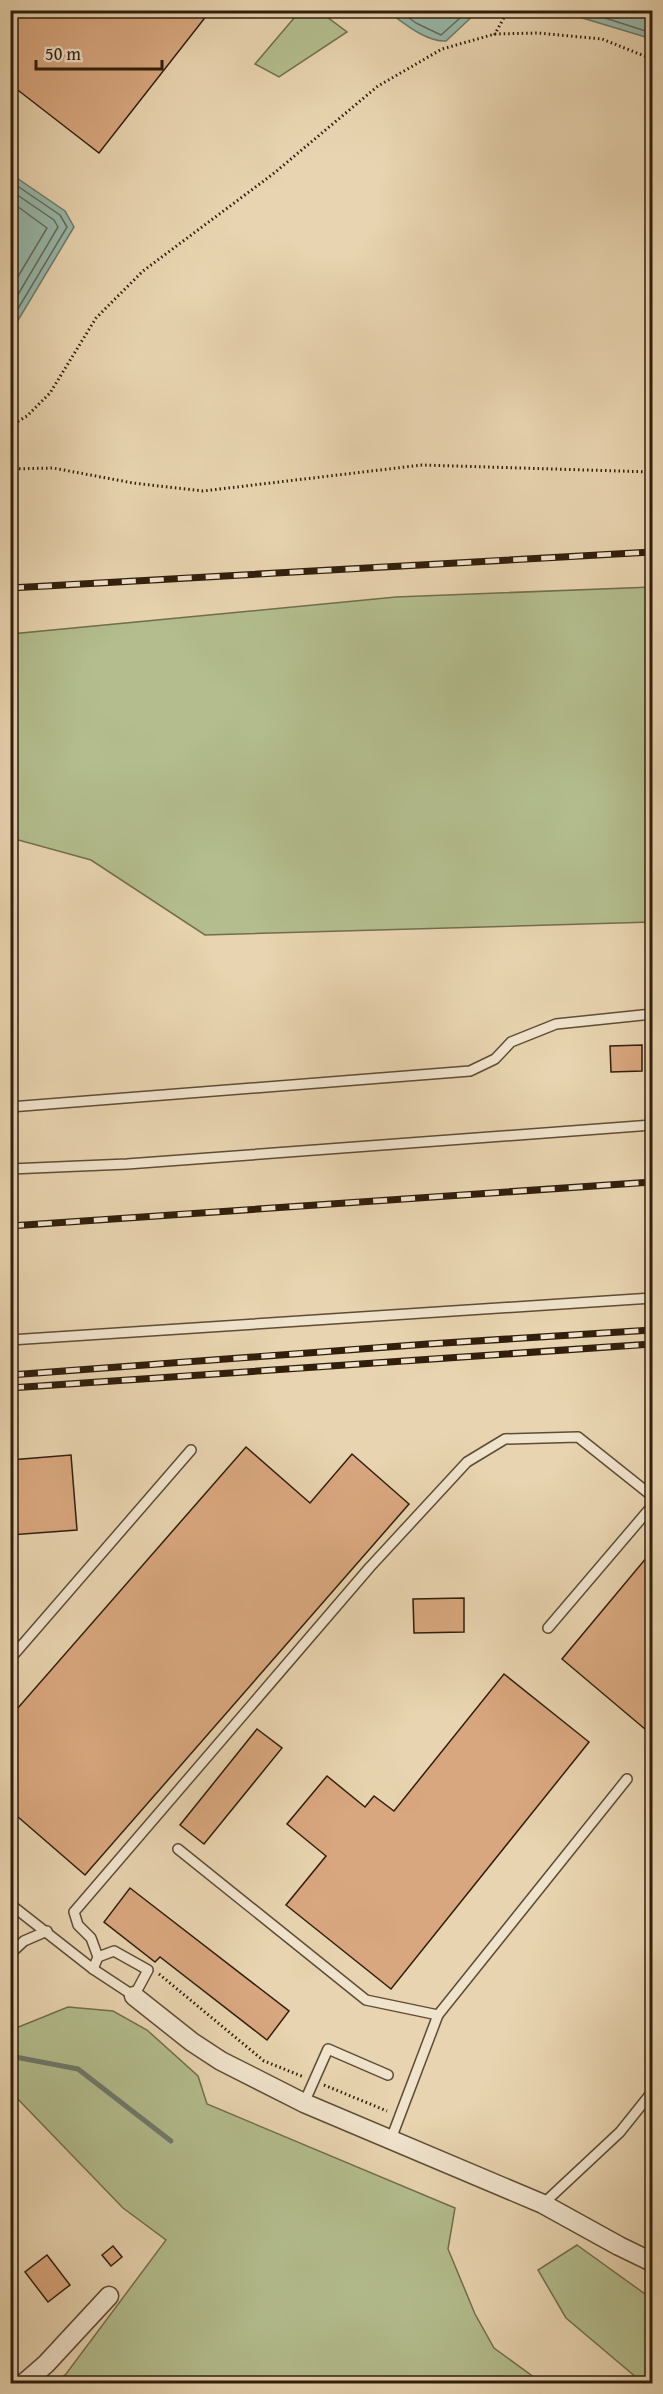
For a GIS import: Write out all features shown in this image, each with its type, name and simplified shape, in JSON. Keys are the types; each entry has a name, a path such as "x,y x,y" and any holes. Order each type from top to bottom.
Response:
{"street":[{"path":"134,1996 220,2061 304,2103 543,2204 652,2262"},
{"path":"23,2384 46,2364 109,2296"}],"lane":[{"path":"10,1107 470,1071 495,1059 511,1042 556,1024 652,1014"},
{"path":"10,1170 126,1164 652,1125"},
{"path":"10,1340 652,1298"},
{"path":"93,1969 98,1957 91,1938 78,1925 74,1912 370,1567 467,1462 505,1439 578,1437 652,1496"},
{"path":"10,1659 191,1450"},
{"path":"548,1628 652,1506"},
{"path":"391,2139 438,2015 627,1779"},
{"path":"178,1849 366,2000 438,2015"},
{"path":"10,1904 93,1969 134,1996 148,1970 114,1951 98,1957"},
{"path":"10,1954 24,1941 47,1931"},
{"path":"304,2103 328,2049 388,2075"},
{"path":"543,2204 620,2132 652,2092"}],"path":[{"path":"495,34 508,10"},
{"path":"10,426 27,416 50,393 96,318 143,271 273,174 378,86 442,49 495,34 538,33 602,39 652,59"},
{"path":"10,469 53,468 133,483 203,491 422,465 652,472"},
{"path":"148,1970 159,1974 264,2061 400,2116"}],"green space":[{"path":"300,11 319,11 347,32 279,77 255,64"},
{"path":"652,587 652,922 205,935 91,860 11,838 11,634 396,597"},
{"path":"68,2007 113,2011 147,2030 198,2076 207,2104 455,2208 448,2249 475,2314 494,2348 542,2383 55,2383 66,2374 166,2240 123,2208 11,2092 11,2030"},
{"path":"577,2245 652,2299 652,2383 643,2383 566,2318 538,2270"}],"water":[{"path":"387,11 478,11 446,41 422,35"},
{"path":"572,11 652,13 652,39 576,16"},
{"path":"11,174 65,211 74,227 11,332"}],"building":[{"path":"10,10 211,10 99,153 10,84"},
{"path":"642,1045 642,1071 611,1072 610,1046"},
{"path":"246,1447 310,1503 352,1454 409,1504 85,1875 10,1810 10,1717"},
{"path":"71,1455 77,1530 10,1535 10,1460"},
{"path":"652,1551 652,1735 562,1659"},
{"path":"464,1598 464,1632 414,1633 413,1599"},
{"path":"504,1674 589,1742 391,1989 286,1905 326,1856 287,1824 327,1776 365,1807 374,1796 394,1811"},
{"path":"257,1729 282,1748 204,1844 180,1825"},
{"path":"130,1888 289,2011 267,2040 160,1957 155,1962 104,1922"},
{"path":"113,2246 122,2257 111,2266 102,2255"},
{"path":"47,2255 70,2285 48,2302 25,2272"}],"waterway":[{"path":"10,2056 78,2069 171,2141"}],"railway":[{"path":"10,588 652,552"},
{"path":"10,1226 652,1182"},
{"path":"10,1375 652,1330"},
{"path":"10,1388 652,1344"}]}
